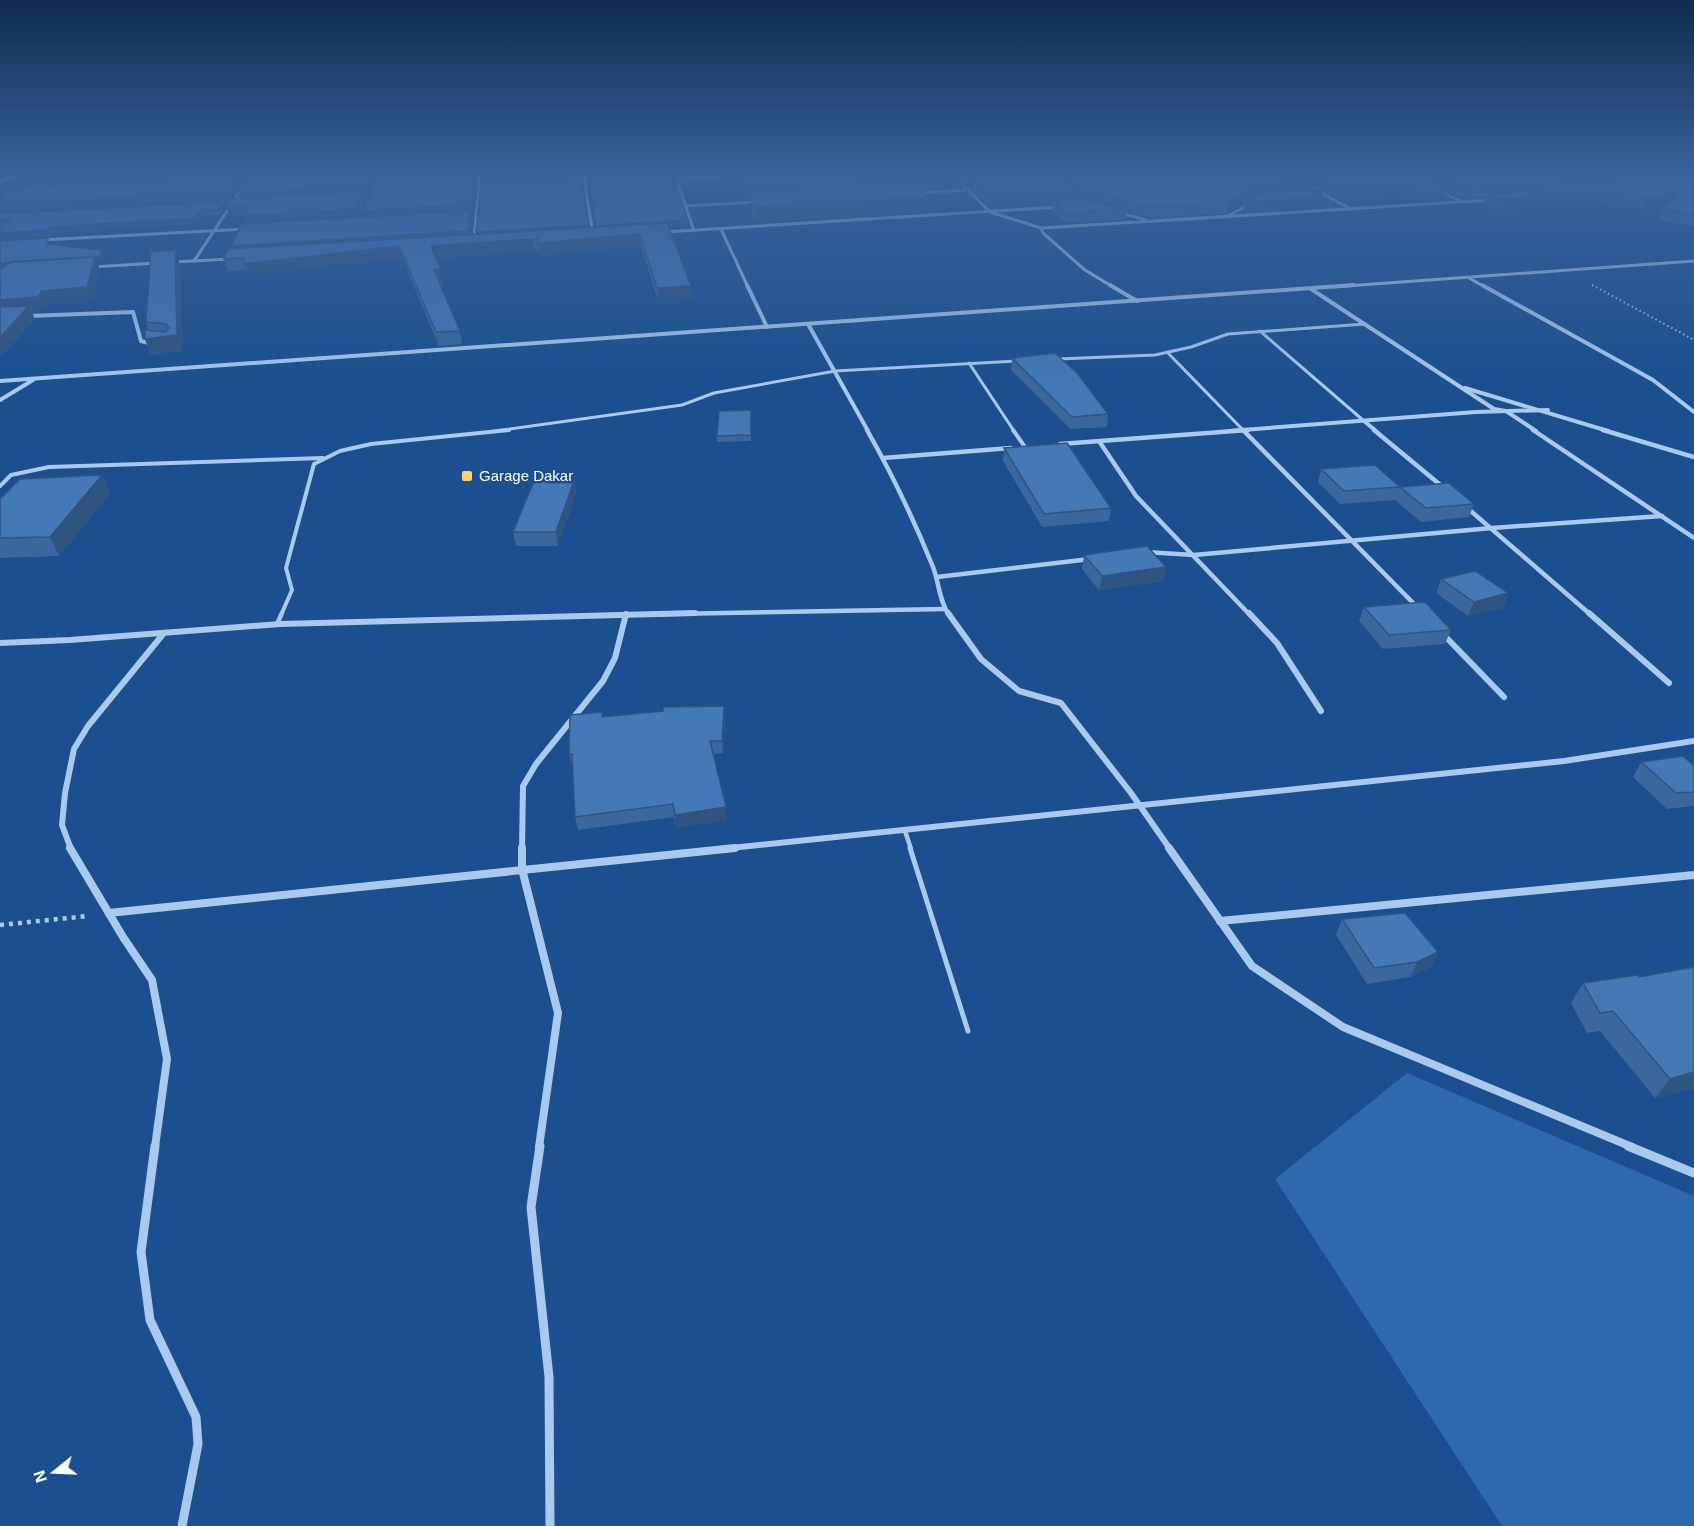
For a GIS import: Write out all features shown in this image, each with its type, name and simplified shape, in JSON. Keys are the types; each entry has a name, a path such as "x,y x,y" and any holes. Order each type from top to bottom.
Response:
{"street":[{"path":"194,261 206,243"},
{"path":"728,243 768,327"},
{"path":"1055,243 1085,270 1137,301"},
{"path":"171,262 241,258"},
{"path":"0,381 1694,261"},
{"path":"91,267 160,263"},
{"path":"1468,278 1653,380 1694,412"},
{"path":"1311,289 1494,409 1506,411 1694,538"},
{"path":"23,316 133,312 141,341 162,344"},
{"path":"808,324 883,458 937,577 945,609 981,659 1019,692 1061,703 1141,807 1252,966 1343,1027 1694,1173"},
{"path":"0,400 36,379"},
{"path":"1459,386 1548,410 1647,444 1694,457"},
{"path":"1056,445 1364,421 1548,410"},
{"path":"1364,421 1446,490"},
{"path":"1243,430 1425,615"},
{"path":"1099,441 1136,496 1277,643 1321,711"},
{"path":"883,458 1035,446"},
{"path":"1456,498 1669,683"},
{"path":"1135,553 1194,555 1492,528 1662,516"},
{"path":"937,577 1101,558"},
{"path":"0,643 62,642 277,624 626,614 945,609"},
{"path":"550,1526 549,1377 531,1207 558,1013 522,869 524,786 536,764 603,681 615,658 626,614"},
{"path":"1441,631 1504,697"},
{"path":"164,633 88,726 74,749 65,794 62,825 70,847 109,914 152,980 167,1059 141,1252 150,1320 196,1417 198,1444 182,1526"},
{"path":"109,914 1564,761 1694,741"},
{"path":"1220,921 1694,875"}],"lane":[{"path":"1053,360 1155,355 1228,334 1365,324"},
{"path":"1260,331 1364,421"},
{"path":"1167,352 1243,430"},
{"path":"0,486 11,475 49,467 323,458 371,444 514,429 682,405 714,393 835,371 1019,361"},
{"path":"969,363 1025,447"},
{"path":"277,624 292,590 286,568 314,465 323,458"},
{"path":"905,831 968,1031"}],"path":[{"path":"1565,271 1694,340"},
{"path":"0,925 109,914"}],"shaded area":[{"path":"1407,1073 1694,1196 1694,1526 1502,1526 1275,1179"}],"building":[{"path":"0,243 48,243 102,250 100,256 0,263"},
{"path":"233,243 276,243 232,246"},
{"path":"326,243 471,243 431,246 440,268 434,270 460,331 436,332 399,246 244,264 244,258 224,259 228,249"},
{"path":"643,243 675,243 691,286 657,288"},
{"path":"175,250 177,335 145,339 145,330 165,332 169,328 166,324 146,322 151,252"},
{"path":"95,257 87,287 42,291 37,297 0,300 0,270 12,262"},
{"path":"29,306 0,337 0,307"},
{"path":"1055,353 1078,374 1108,414 1072,417 1012,358"},
{"path":"751,410 751,435 717,436 719,411"},
{"path":"1067,443 1111,508 1044,514 1004,448"},
{"path":"1375,465 1400,487 1344,491 1321,469"},
{"path":"102,475 50,537 0,538 0,499 20,479"},
{"path":"534,481 574,481 556,532 513,532"},
{"path":"1449,483 1474,504 1426,508 1400,487"},
{"path":"1147,546 1166,567 1102,576 1084,555"},
{"path":"1475,571 1508,593 1474,602 1441,579"},
{"path":"1425,602 1451,630 1389,635 1364,607"},
{"path":"724,706 722,741 710,741 726,807 675,815 673,804 575,817 572,754 569,754 570,715 602,712 602,717 663,711 663,707"},
{"path":"1683,756 1694,766 1694,792 1676,793 1641,762"},
{"path":"1405,913 1438,952 1417,962 1374,968 1342,919"},
{"path":"1694,967 1694,1072 1670,1079 1613,1011 1600,1013 1583,983 1637,975 1639,977"}],"place":[{"name":"Garage Dakar","path":"467,476"}]}
